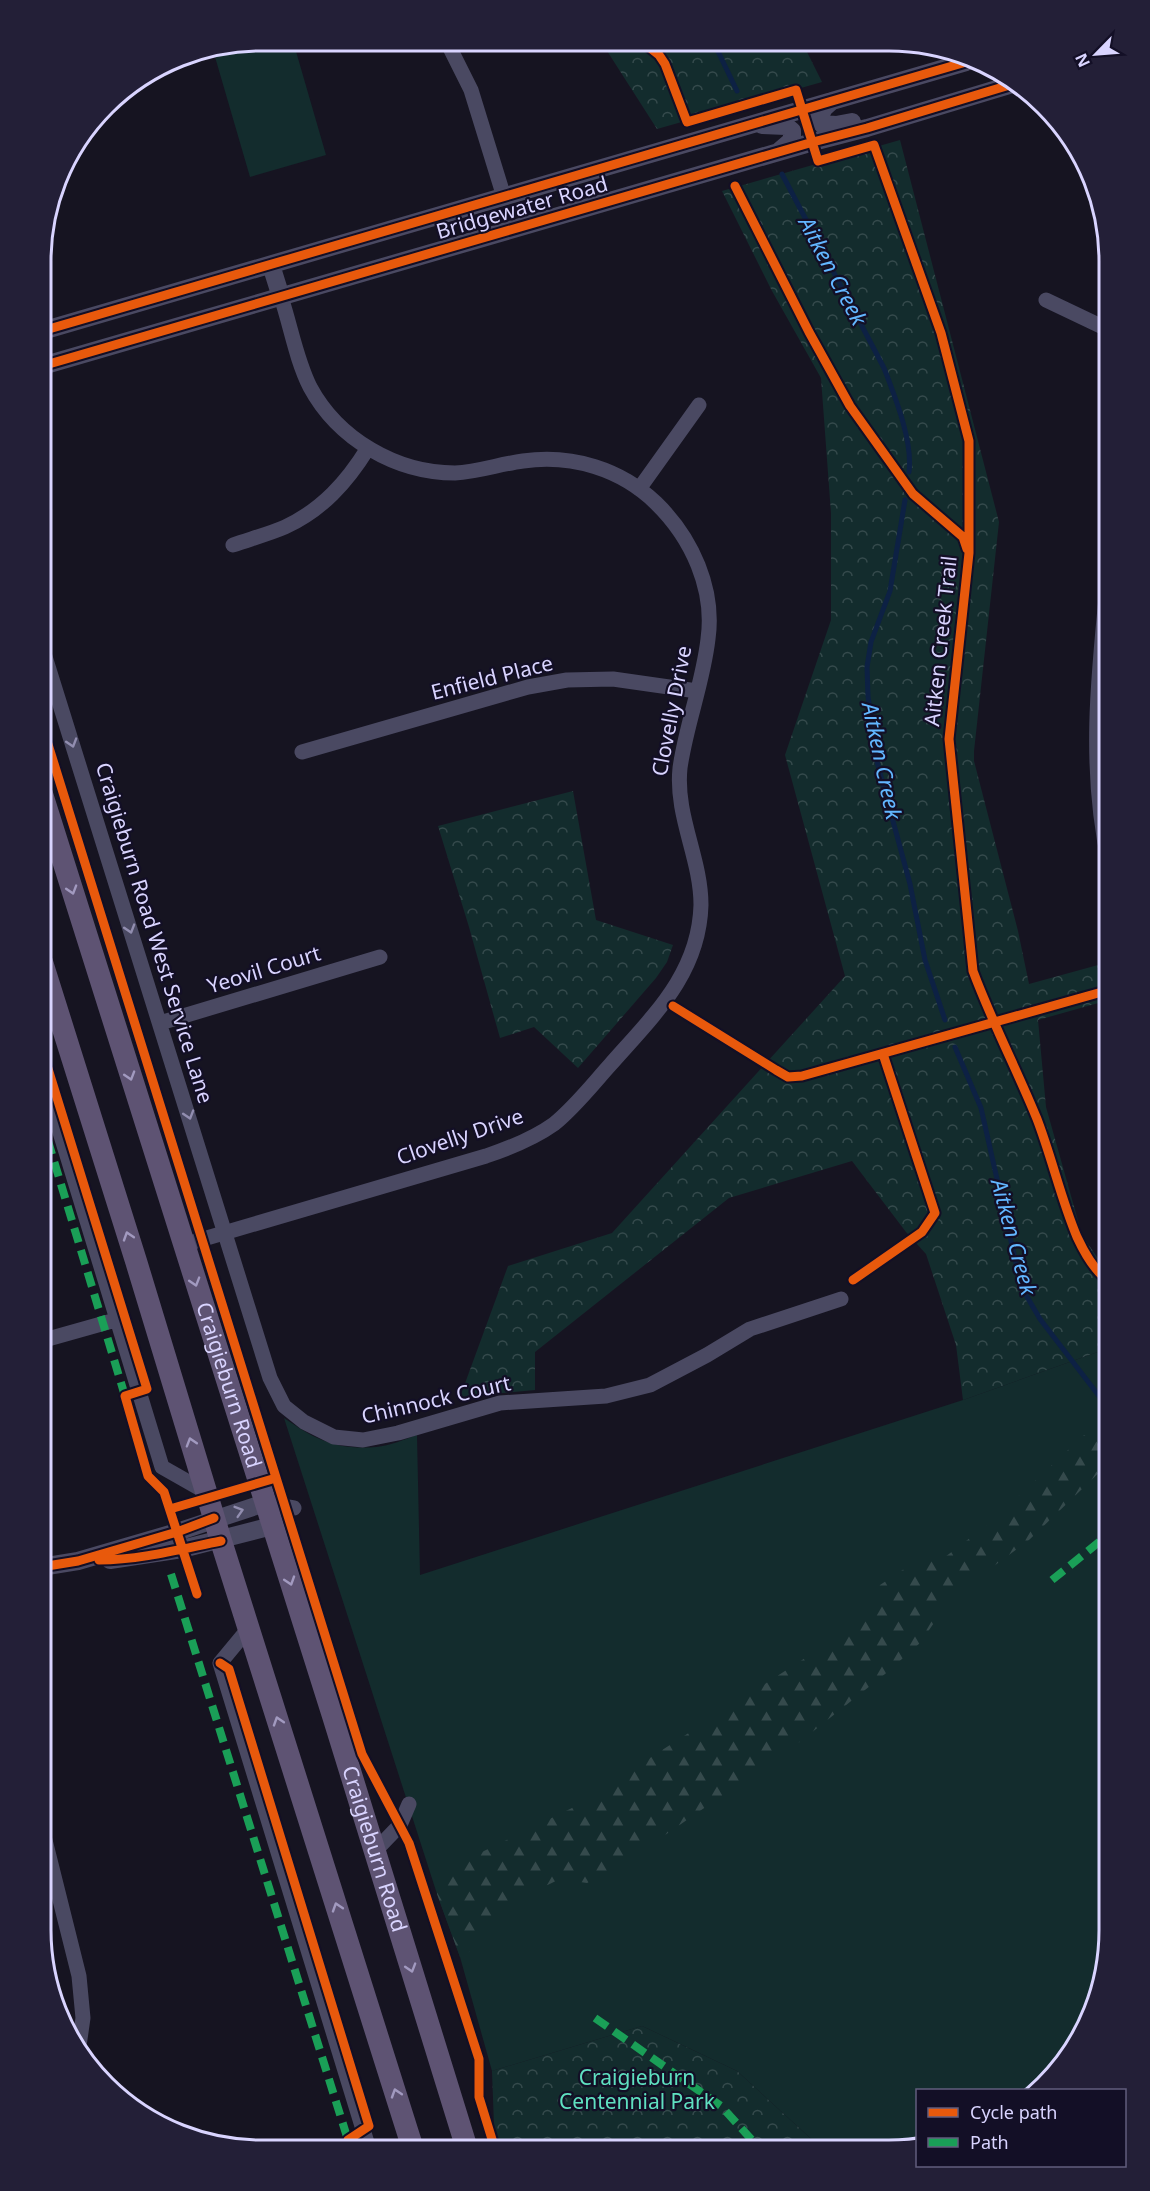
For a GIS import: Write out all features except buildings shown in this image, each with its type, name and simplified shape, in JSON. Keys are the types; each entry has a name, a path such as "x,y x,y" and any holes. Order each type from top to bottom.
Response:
{"main road":[{"name":"Craigieburn Road","path":"51,823 464,2140"},
{"path":"51,993 410,2140"}],"street":[{"path":"452,51 471,90 504,197"},
{"name":"Bridgewater Road","path":"51,328 961,64"},
{"name":"Bridgewater Road","path":"51,363 1006,86"},
{"path":"832,101 820,114 822,124 836,125 910,114"},
{"path":"746,126 786,126 792,131 792,140 776,154"},
{"name":"Clovelly Drive","path":"183,1245 486,1156 525,1141 555,1123 674,991 696,939 699,922 700,888 684,824 679,791 683,753 709,629 709,614 703,579 680,530 667,514 639,489 600,467 576,461 535,460 479,471 454,473 417,468 368,448 339,424 311,388 297,353 271,265"},
{"path":"1046,300 1099,325"},
{"path":"639,489 699,405"},
{"path":"232,545 285,527 319,507 345,483 368,448"},
{"path":"1099,667 1096,730 1099,791"},
{"name":"Craigieburn Road West Service Lane","path":"51,676 224,1232"},
{"name":"Enfield Place","path":"302,752 528,687 567,680 613,679 697,691"},
{"name":"Yeovil Court","path":"160,1023 380,957"},
{"path":"51,1102 119,1319 162,1467 206,1492"},
{"name":"Chinnock Court","path":"224,1232 270,1378 284,1406 304,1422 334,1437 363,1440 500,1403 606,1395 650,1385 750,1329 841,1299"},
{"path":"51,1338 119,1319"},
{"path":"78,1561 265,1503"},
{"path":"51,1565 127,1558 221,1540 272,1526"},
{"path":"249,1628 220,1663 366,2140"},
{"path":"375,1851 400,1825 409,1804"},
{"path":"51,1864 79,1976 83,2018 80,2037"}],"green space":[{"path":"261,51 296,51 326,155 250,177 215,56"},
{"path":"607,51 806,51 822,82 657,129"},
{"path":"900,140 999,522 974,761 1018,931 1029,984 1099,965 1099,1003 1038,1020 1046,1107 1082,1235 1099,1260 1099,1352 963,1400 956,1345 926,1254 906,1232 852,1161 729,1198 535,1352 535,1390 460,1397 508,1266 612,1233 845,976 785,755 831,620 831,513 821,378 772,291 722,191"},
{"path":"573,791 596,920 673,945 667,962 656,978 578,1068 534,1027 500,1038 438,826"},
{"path":"1099,1352 1099,1944 1092,1985 1083,2011 1056,2058 1027,2089 916,2089 916,2138 889,2140 812,2140 737,2071 642,2026 492,2071 460,1957 437,1894 284,1418 317,1438 349,1447 381,1446 417,1435 420,1575 963,1400"},
{"path":"1084,1435 1099,1439 1099,1473 1029,1540 952,1597 920,1643 885,1674 801,1741 616,1869 587,1883 560,1879 533,1892 483,1929 476,1948 460,1957 437,1894 439,1873 572,1808 869,1617 880,1585 904,1569 945,1557 991,1522"},
{"name":"Craigieburn Centennial Park","path":"642,2026 737,2071 812,2140 498,2140 494,2125 492,2071"}],"waterway":[{"name":"Aitken Creek","path":"718,51 737,91"},
{"name":"Aitken Creek","path":"782,174 884,368 906,433 910,460 909,472"},
{"name":"Aitken Creek","path":"905,500 890,591 871,642 867,667 868,696 876,758 910,884 925,960 945,1020"},
{"name":"Aitken Creek","path":"955,1047 981,1108 1018,1272 1026,1295 1040,1319 1099,1396"}],"marked path":[{"path":"51,1151 125,1396"},
{"path":"1052,1580 1099,1542"},
{"path":"171,1574 348,2140"},
{"path":"595,2018 721,2106 752,2140"}],"cycle path":[{"name":"Aitken Creek Trail","path":"654,51 665,64 687,122 796,90 818,161 874,145 941,333 969,441 969,553 949,739 973,971 1037,1119 1077,1237 1099,1271"},
{"path":"51,328 961,64"},
{"path":"51,363 1006,86"},
{"name":"Aitken Creek Trail","path":"735,186 809,332 850,406 913,494 963,537 967,549"},
{"path":"51,754 362,1754 409,1843 479,2059 479,2097 492,2140"},
{"path":"673,1006 788,1077 802,1076 1099,993"},
{"path":"853,1280 922,1232 935,1213 883,1054"},
{"path":"51,1078 147,1389 125,1396 148,1476 164,1492 197,1594"},
{"path":"170,1509 276,1478"},
{"path":"51,1565 78,1561 177,1532 214,1518"},
{"path":"99,1560 145,1556 221,1541"},
{"path":"220,1663 229,1669 369,2126 348,2140"}]}
